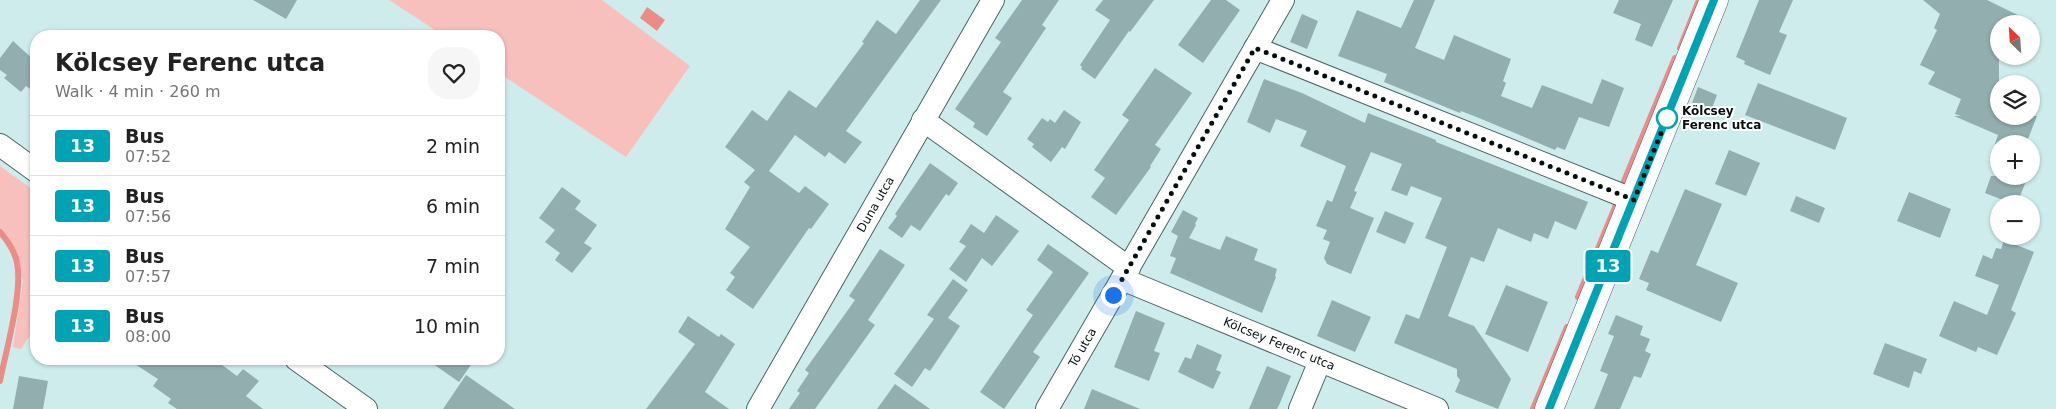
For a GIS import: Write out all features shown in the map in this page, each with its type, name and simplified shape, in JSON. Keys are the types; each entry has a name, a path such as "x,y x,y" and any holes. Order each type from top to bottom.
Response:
{"street":[{"name":"Duna utca","path":"758,409 993,0"},
{"name":"Tó utca","path":"1047,409 1283,0"},
{"path":"1549,409 1714,0"},
{"path":"1255,48 1634,200"},
{"name":"Kölcsey Ferenc utca","path":"923,120 1126,273 1320,360 1437,409"},
{"path":"0,145 30,167"},
{"path":"1300,409 1320,360"},
{"path":"304,365 366,409"}],"shaded area":[{"path":"389,0 602,0 690,66 626,157 505,77 505,30 435,30"},
{"path":"647,7 665,20 657,31 640,18"},
{"path":"0,166 30,188 30,335 21,349 13,347 23,281 8,236 0,229"}],"building":[{"path":"253,0 297,0 286,19"},
{"path":"920,0 941,0 846,131 862,142 845,164 829,152 825,157 795,135 769,171 799,193 805,186 829,204 811,229 809,228 753,309 726,290 735,277 730,273 750,247 725,229 750,187 744,182 755,170 725,147 752,110 767,121 789,90 816,108 864,43 862,42 877,20 896,34"},
{"path":"1022,0 1059,0 1042,25 1046,28 1003,92 1012,98 987,136 973,127 975,123 955,109 1001,42 995,38"},
{"path":"1103,0 1154,0 1095,79 1081,69 1080,65 1110,20 1095,10"},
{"path":"1211,0 1226,0 1240,10 1203,63 1178,45"},
{"path":"1414,0 1435,0 1415,48 1444,60 1454,35 1511,59 1503,81 1506,83 1501,96 1532,108 1542,85 1592,104 1602,79 1624,88 1609,127 1579,117 1565,150 1557,147 1555,150 1479,118 1461,111 1460,113 1384,82 1387,74 1338,56 1357,10 1401,28"},
{"path":"1619,0 1673,0 1652,47 1635,40 1641,24 1613,13"},
{"path":"1759,0 1793,0 1779,32 1787,35 1770,75 1744,64 1745,61 1736,57"},
{"path":"1923,0 1987,0 2018,15 1990,15 1990,65 1999,65 1999,75 1990,75 1990,125 2033,125 2030,135 1998,135 1954,116 1961,116 1955,114 1961,99 1928,84 1935,72 1920,65 1937,30 1934,28 1940,14"},
{"path":"1302,14 1318,21 1307,49 1290,42"},
{"path":"13,41 30,57 30,89 26,86 21,92 4,78 7,75 0,70 0,58"},
{"path":"1155,68 1192,93 1155,145 1161,149 1151,167 1116,215 1091,197 1105,178 1094,170 1129,120 1122,115"},
{"path":"1264,79 1302,93 1365,123 1368,113 1588,202 1576,230 1555,221 1548,239 1534,233 1531,242 1498,228 1484,262 1471,257 1448,316 1474,326 1511,379 1498,409 1455,392 1460,380 1457,376 1457,369 1394,343 1406,314 1419,319 1447,247 1425,238 1442,198 1411,186 1407,196 1391,190 1402,164 1371,152 1354,191 1357,192 1350,208 1374,218 1351,274 1327,264 1324,258 1330,242 1323,239 1327,230 1316,226 1327,200 1332,202 1346,166 1300,146 1307,131 1276,119 1270,133 1247,122"},
{"path":"1758,83 1847,118 1835,150 1745,115"},
{"path":"1698,87 1717,95 1711,111 1692,103"},
{"path":"1064,110 1081,122 1065,149 1062,147 1051,162 1032,147 1034,144 1027,139 1042,118 1048,122 1050,119 1055,123"},
{"path":"1729,150 1760,163 1746,196 1715,184"},
{"path":"930,163 958,183 949,196 946,194 920,231 911,225 902,238 888,228 897,216 895,214"},
{"path":"1990,179 1990,185 2024,185 2021,195 1990,195 1985,193"},
{"path":"562,187 581,201 575,209 597,225 584,243 592,248 572,273 555,260 560,253 545,242 555,230 539,218"},
{"path":"1685,189 1722,204 1696,265 1738,283 1721,322 1646,290 1649,283 1639,279 1651,250 1658,253"},
{"path":"1909,192 1951,209 1940,238 1897,221"},
{"path":"1796,196 1825,208 1819,223 1790,211"},
{"path":"1183,210 1198,218 1189,238 1220,250 1226,236 1258,249 1254,260 1277,269 1276,277 1262,313 1170,273 1176,258 1170,256 1178,236 1171,232"},
{"path":"1385,211 1414,223 1405,244 1376,232"},
{"path":"996,215 1019,231 992,266 982,258 966,282 949,269 966,246 959,242 971,224 984,233"},
{"path":"1048,244 1089,273 1033,352 1040,357 1004,409 980,392 1033,315 1026,310 1053,272 1037,260"},
{"path":"2002,245 2016,245 2034,252 2011,310 2016,313 1997,355 1978,347 1976,352 1939,336 1954,301 1987,315 1999,285 1975,276 1983,255 1992,259 1996,248 2001,249"},
{"path":"880,249 905,265 868,320 875,325 815,409 789,409 800,393 797,391 809,373 805,370 855,300 849,296"},
{"path":"953,279 968,290 948,318 960,326 930,371 925,368 912,387 894,374 934,319 927,315"},
{"path":"1506,285 1548,302 1528,352 1485,334"},
{"path":"1332,300 1371,317 1355,352 1317,336"},
{"path":"1136,311 1165,323 1154,351 1160,353 1149,381 1114,367"},
{"path":"1616,315 1643,326 1640,335 1650,339 1645,351 1651,354 1641,378 1634,376 1620,409 1594,409 1608,374 1600,371 1614,336 1608,334"},
{"path":"688,316 719,337 721,334 735,344 705,392 729,409 646,409 695,344 678,332"},
{"path":"1885,343 1927,359 1921,374 1914,371 1909,388 1873,374"},
{"path":"1197,344 1222,355 1216,370 1221,372 1213,389 1178,372 1185,357 1191,359"},
{"path":"136,365 222,365 237,376 243,369 259,381 246,396 263,409 177,409 168,403 171,399 153,386 158,379"},
{"path":"435,365 471,365 459,382"},
{"path":"1267,366 1291,376 1280,403 1277,409 1249,409"},
{"path":"466,375 515,409 443,409"},
{"path":"19,376 48,381 43,409 13,409"},
{"path":"895,384 930,409 877,409"},
{"path":"1092,389 1140,409 1084,409"}],"waterway":[{"path":"1680,48 1699,0"},
{"path":"1622,186 1675,58"},
{"path":"1578,297 1616,205"},
{"path":"0,232 8,242 14,255 18,275 16,305 0,381"},
{"path":"1533,409 1567,327"}],"bus line":[{"name":"13","path":"1549,409 1714,0"}],"place":[{"name":"Kölcsey Ferenc utca","path":"1667,118"}],"route":[{"path":"1113,295 1255,48 1634,200 1667,118"}]}
